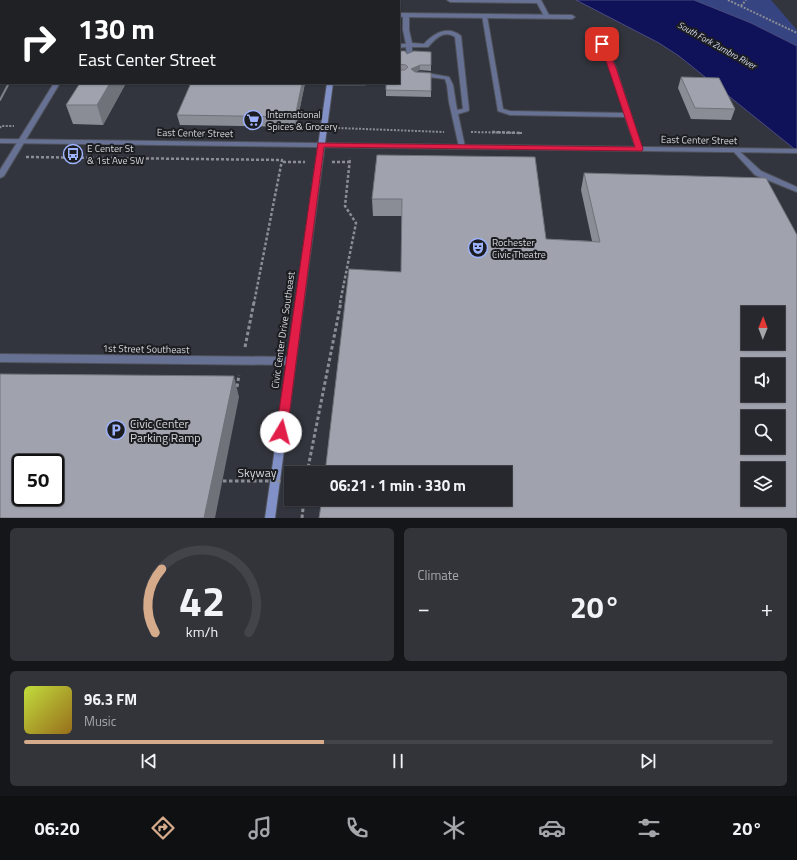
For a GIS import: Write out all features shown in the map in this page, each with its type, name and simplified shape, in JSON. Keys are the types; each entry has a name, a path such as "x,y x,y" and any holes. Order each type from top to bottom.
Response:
{"main road":[{"name":"Civic Center Drive Southeast","path":"270,518 320,144 330,84"}],"street":[{"path":"450,0 539,1 547,17"},
{"path":"400,15 572,18"},
{"path":"406,16 409,57"},
{"path":"484,16 500,110 510,113 628,116"},
{"path":"608,31 603,34 602,44 613,68 639,149"},
{"path":"400,46 426,46 435,36 445,32 451,32 458,36 466,110 456,112"},
{"path":"415,74 428,74 447,78 451,84 452,105 456,112 462,146"},
{"path":"0,176 56,84"},
{"name":"East Center Street","path":"0,141 797,151"},
{"path":"735,150 758,173 797,190"},
{"name":"1st Street Southeast","path":"0,358 291,361"}],"path":[{"path":"728,0 797,33"},
{"path":"741,6 746,0"},
{"path":"36,158 282,160 284,162 247,334"},
{"path":"308,466 356,223 345,206 350,162"},
{"name":"Skyway","path":"223,481 284,481"},
{"path":"302,518 303,506"}],"shaded area":[{"path":"694,0 771,0 797,30 797,46 751,23"}],"water":[{"name":"South Fork Zumbro River","path":"576,0 694,0 751,23 797,46 797,151 679,56 659,43"}],"building":[{"path":"400,51 405,51 407,54 414,51 431,52 431,65 420,65 411,69 415,72 431,73 431,91 386,90 386,84 400,84 400,70 405,70 408,67 406,65 400,64"},
{"path":"681,77 719,78 735,109 695,108"},
{"path":"79,84 109,84 97,105 66,105"},
{"path":"191,84 302,84 295,117 177,115"},
{"path":"377,155 535,157 546,239 600,242 584,173 766,178 797,235 797,518 319,518 321,506 512,506 512,466 326,466 349,269 401,272 402,199 372,199"},
{"name":"Civic Center Parking Ramp","path":"0,374 234,376 204,518 0,518"}],"railway":[{"path":"0,100 8,84"}],"place":[{"name":"International Spices & Grocery","path":"253,120"},
{"name":"E Center St & 1st Ave SW","path":"73,154"},
{"name":"Rochester Civic Theatre","path":"478,248"},
{"name":"Civic Center Parking Ramp","path":"116,430"}],"route":[{"path":"281,432 320,144 639,149 613,68 602,44"}]}
